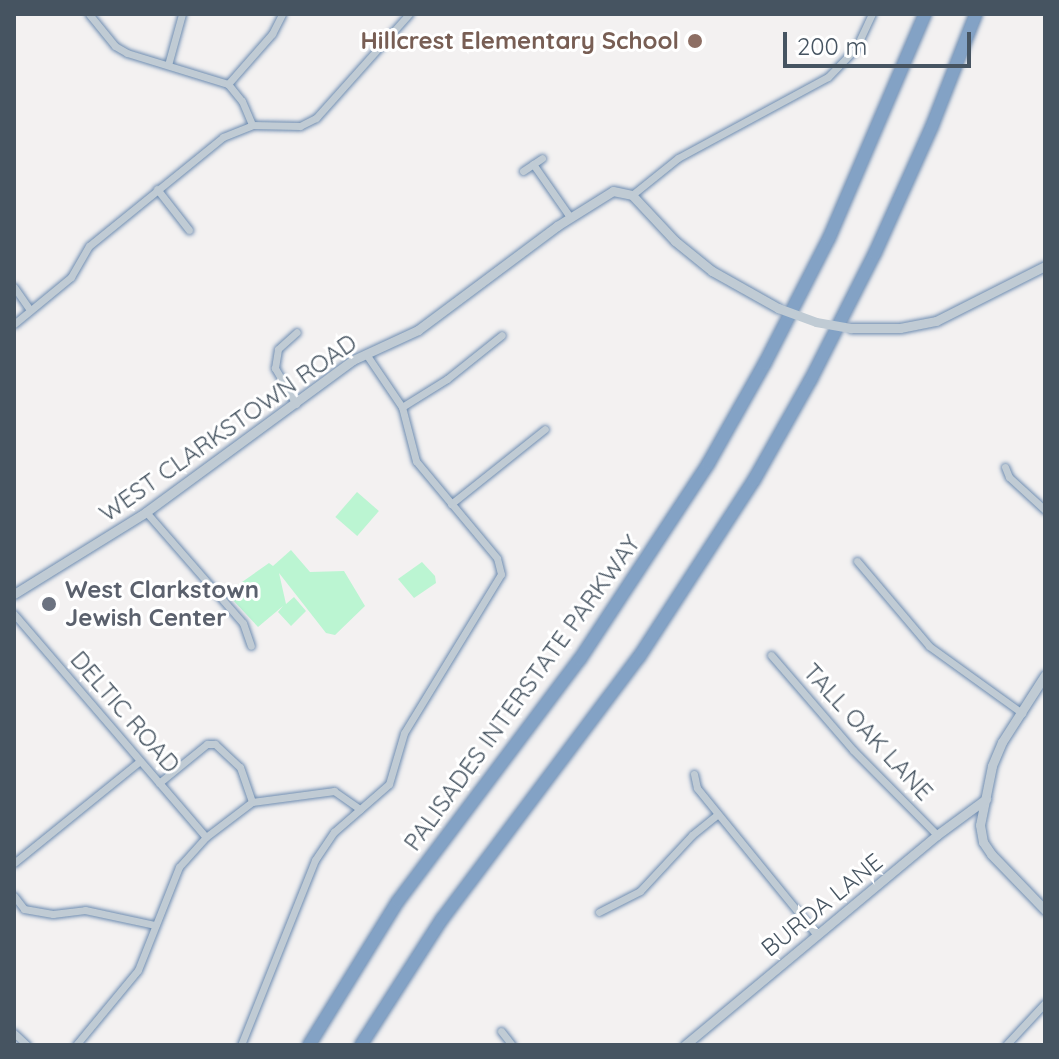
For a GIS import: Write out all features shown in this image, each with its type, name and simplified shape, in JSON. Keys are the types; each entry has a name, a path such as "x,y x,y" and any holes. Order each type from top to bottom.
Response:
{"highway":[{"name":"PALISADES INTERSTATE PARKWAY","path":"309,1045 398,901 593,641 708,464 777,342 829,238 925,14"},
{"path":"361,1045 429,937 646,648 754,480 811,379 875,253 927,137 976,14"}],"street":[{"path":"89,14 115,46 127,53 228,84 242,101 252,125"},
{"path":"168,65 182,14"},
{"path":"228,84 272,34 282,14"},
{"path":"872,14 856,48 828,77 678,158 632,195 699,262 778,308 816,322 851,328 892,329 930,323 1045,266"},
{"path":"14,324 71,277 89,246 223,137 252,125 300,126 316,118 405,16"},
{"path":"523,171 542,158"},
{"path":"533,164 570,217"},
{"path":"157,189 189,230"},
{"name":"WEST CLARKSTOWN ROAD","path":"14,594 146,512 366,354 418,330 570,217 613,191 632,195"},
{"path":"14,287 30,310"},
{"path":"296,404 275,368 278,349 297,332"},
{"path":"402,407 447,379 502,335"},
{"path":"241,1045 315,860 334,832 389,784 404,733 501,574 497,558 416,461 402,407 366,354"},
{"path":"451,504 545,429"},
{"path":"1005,467 1014,483 1045,510"},
{"path":"146,512 243,623 251,646"},
{"path":"857,561 929,646 1022,713"},
{"name":"DELTIC ROAD","path":"14,614 206,837"},
{"name":"TALL OAK LANE","path":"771,655 853,750 937,835"},
{"path":"1045,675 992,766 980,825 983,842 1045,910"},
{"path":"159,783 207,744 215,744 240,767 252,802"},
{"path":"14,863 140,761"},
{"path":"694,774 697,788 817,935"},
{"path":"76,1045 138,970 179,867 206,837 252,802 334,791 360,809"},
{"name":"BURDA LANE","path":"685,1045 937,835 986,799"},
{"path":"599,912 640,891 692,835 718,814"},
{"path":"14,896 24,909 53,914 85,910 155,925"},
{"path":"1006,1045 1045,1003"},
{"path":"501,1031 512,1045"},
{"path":"14,1033 27,1045"}],"green space":[{"path":"357,492 379,511 357,536 335,517"},
{"path":"291,550 310,572 344,571 365,606 335,635 326,633 279,573 286,604 294,597 306,611 291,626 278,612 283,606 258,627 231,598 232,589 269,563 273,566"},
{"path":"422,562 435,576 436,583 414,598 398,579"}],"place":[{"name":"Hillcrest Elementary School","path":"695,41"},
{"name":"West Clarkstown Jewish Center","path":"49,604"}]}
